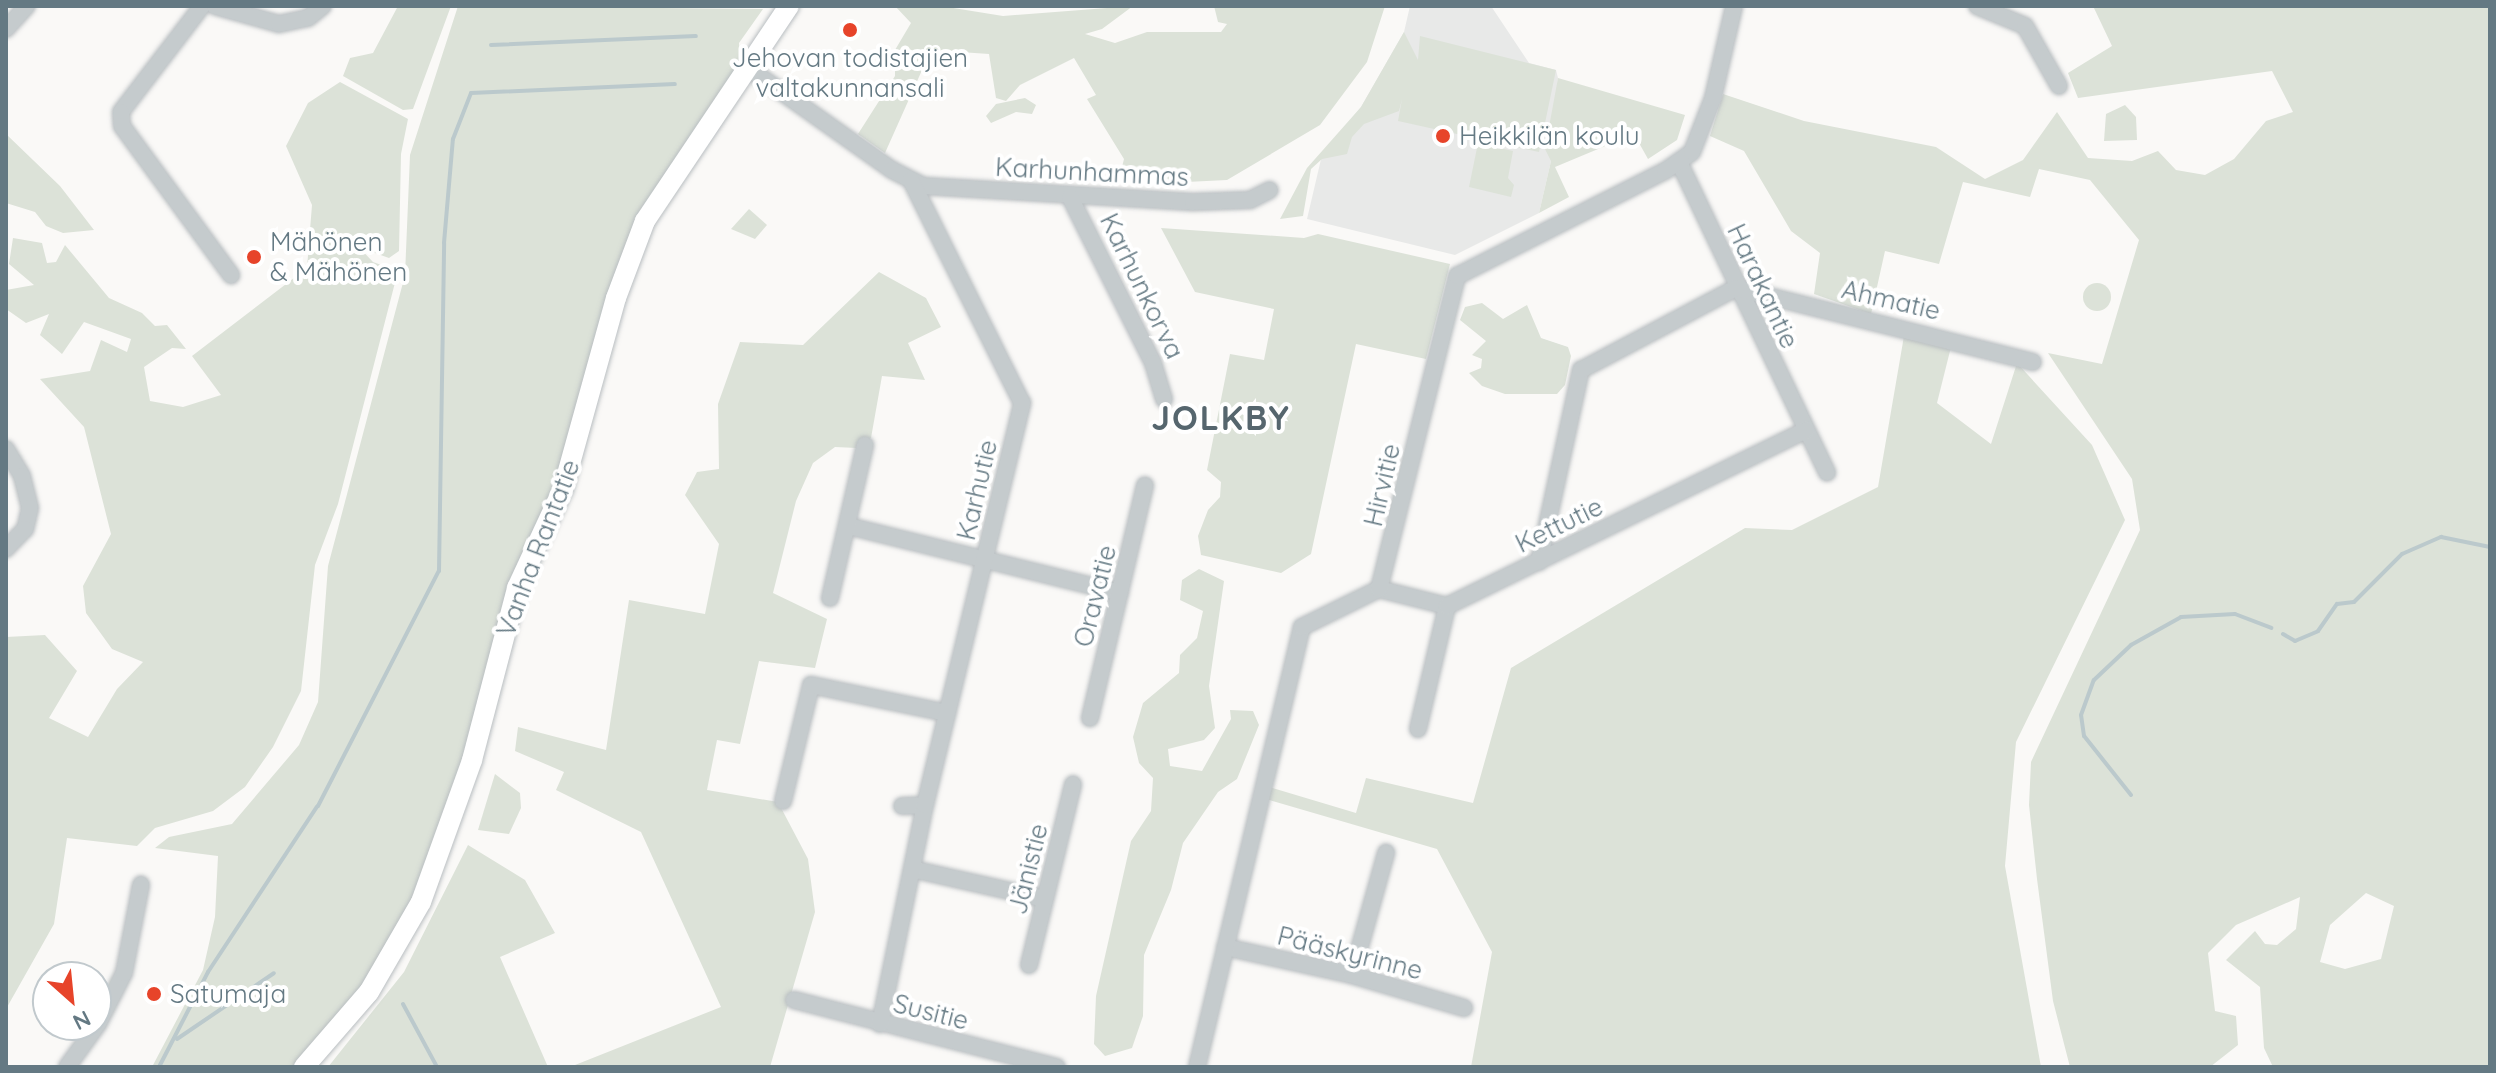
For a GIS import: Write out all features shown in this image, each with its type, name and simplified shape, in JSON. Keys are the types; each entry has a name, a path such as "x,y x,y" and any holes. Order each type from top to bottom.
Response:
{"main road":[{"name":"Vanha Rantatie","path":"304,1067 369,992 421,902 472,760 517,588 571,465 633,248 662,193 789,6"},
{"name":"Vanha Rantatie","path":"748,68 798,6"}],"street":[{"path":"6,29 27,6"},
{"path":"202,6 121,112 122,126 231,275"},
{"path":"215,6 279,24 300,21 323,6"},
{"name":"Hirvitie","path":"1379,589 1457,276 1679,162 1699,141 1734,6"},
{"path":"1977,6 2008,15 2025,26 2059,86"},
{"name":"Karhutie","path":"748,68 911,180 1022,399 986,562 925,805 880,1024"},
{"name":"Harakantie","path":"1679,162 1736,288 1827,472"},
{"name":"Karhunhammas","path":"911,180 934,188 1070,197 1234,202 1270,190"},
{"name":"Karhunkorva","path":"1070,197 1153,363 1164,399"},
{"path":"1539,562 1581,370 1736,288"},
{"name":"Ahmatie","path":"1736,288 2033,362"},
{"name":"Kettutie","path":"1447,606 1806,430"},
{"path":"830,598 865,445"},
{"path":"6,449 22,476 30,508 25,529 6,549"},
{"name":"Oravatie","path":"1090,718 1145,485"},
{"path":"848,526 1120,593"},
{"path":"1197,1067 1302,627 1379,589 1447,606 1418,729"},
{"path":"783,801 811,685 947,713"},
{"name":"Jänistie","path":"1029,965 1073,784"},
{"path":"902,806 925,805"},
{"path":"1352,975 1386,853"},
{"path":"912,869 1045,899"},
{"path":"67,1067 98,1024 124,973 141,885"},
{"name":"Pääskyrinne","path":"1225,947 1352,975 1464,1008"},
{"name":"Susitie","path":"794,1000 1057,1067"}],"shaded area":[{"path":"398,6 451,6 413,109 403,110 343,76 350,58 373,53"},
{"path":"458,6 763,9 739,43 740,65 664,178 560,478 509,587 457,779 425,874 384,963 292,1067 152,1067 203,970 215,917 218,856 155,848 169,837 232,824 299,745 318,702 328,566 405,275 410,155"},
{"path":"895,6 941,6 1003,16 1133,6 1102,29 1085,34 1115,43 1147,32 1221,32 1227,24 1218,22 1214,6 1385,6 1367,62 1320,125 1227,180 1186,182 1120,175 1124,159 1087,99 1096,95 1074,58 1020,85 1006,101 996,98 989,54 931,50 885,153 858,134 895,76 895,50 911,23"},
{"name":"Heikkilän koulu","path":"1410,6 1491,6 1529,63 1556,70 1558,78 1551,161 1539,213 1455,255 1307,219 1322,155 1361,107 1404,32"},
{"path":"2093,6 2490,6 2490,1067 2273,1067 2264,1048 2260,987 2226,960 2255,931 2265,944 2277,945 2296,929 2300,897 2236,925 2208,953 2215,1011 2236,1016 2238,1045 2210,1067 2070,1067 2053,1001 2037,879 2029,805 2031,762 2140,530 2132,479 2048,353 2102,364 2139,240 2090,180 2039,169 2030,197 1963,182 1939,264 1885,251 1871,314 1814,294 1820,253 1791,231 1744,151 1710,136 1723,94 1804,121 1936,147 1985,179 2023,160 2057,112 2088,158 2132,161 2158,151 2176,170 2205,175 2234,159 2266,121 2293,112 2272,71 2078,98 2068,73 2112,46","holes":["2366,893 2394,906 2381,959 2345,969 2320,962 2330,925"]},
{"path":"1404,32 1418,60 1420,36 1556,70 1539,152 1398,121 1402,99 1399,111 1364,124 1352,137 1347,154 1322,159 1311,169 1303,216 1280,219 1307,168 1361,107"},
{"path":"1558,78 1685,115 1677,140 1648,159 1634,134 1555,167 1569,197 1539,213 1551,161 1545,149"},
{"path":"340,82 408,119 401,154 399,251 389,258 375,253 364,241 355,243 373,262 398,271 338,504 315,565 301,691 273,747 245,787 213,811 155,828 137,846 67,838 54,924 6,1009 6,637 45,635 77,671 49,718 88,737 117,689 143,662 112,649 86,613 83,586 111,534 84,427 40,379 90,371 101,340 127,352 131,339 84,322 62,354 40,335 49,314 26,323 6,309 6,290 34,285 9,264 13,238 42,243 47,263 56,262 65,245 109,298 142,313 155,326 167,325 186,349 172,348 144,367 150,401 183,407 221,395 192,356 307,268 312,205 286,146 308,103"},
{"path":"1025,98 1036,105 1032,114 1016,112 991,123 986,116 996,104"},
{"path":"2125,105 2136,117 2137,140 2104,141 2106,114"},
{"path":"6,134 60,186 94,230 63,233 46,226 35,212 6,203"},
{"path":"1478,143 1513,151 1508,178 1514,185 1511,197 1469,187"},
{"path":"749,209 767,225 755,239 731,229"},
{"path":"1161,228 1304,238 1318,234 1450,264 1426,359 1356,344 1311,554 1281,573 1201,555 1198,536 1208,510 1220,497 1221,482 1207,470 1230,354 1264,360 1274,309 1195,292"},
{"path":"879,272 926,298 941,327 908,343 925,380 882,376 871,438 857,448 835,447 813,463 796,501 773,593 827,619 815,668 759,661 740,744 717,740 707,790 778,802 808,859 815,912 770,1067 570,1067 721,1007 641,832 556,790 564,772 515,751 518,727 606,750 629,600 705,614 719,544 685,495 697,472 719,469 718,404 740,342 803,345"},
{"path":"2097,283 2107,287 2111,297 2107,307 2097,311 2087,307 2083,297 2087,287"},
{"path":"1482,303 1503,319 1527,305 1541,338 1568,347 1571,356 1565,385 1557,394 1505,394 1482,386 1469,373 1481,368 1482,359 1472,355 1486,341 1460,320 1465,307"},
{"path":"1904,336 1951,347 1937,403 1991,444 2017,363 2092,445 2125,520 2016,742 2005,866 2041,1067 1471,1067 1492,952 1437,849 1266,799 1269,787 1356,813 1366,778 1473,803 1511,668 1745,528 1792,530 1878,487"},
{"path":"1199,569 1224,581 1209,686 1215,728 1204,740 1168,749 1170,766 1202,771 1231,719 1230,710 1253,711 1259,725 1237,779 1218,792 1183,843 1171,890 1144,955 1143,1016 1132,1048 1105,1056 1094,1044 1096,996 1131,841 1151,811 1153,778 1139,763 1133,737 1143,703 1179,673 1180,655 1197,638 1203,611 1180,600 1182,580"},
{"path":"495,774 520,793 521,808 509,834 478,830"},
{"path":"468,845 525,880 555,933 500,957 548,1067 328,1067 404,972"}],"waterway":[{"path":"491,45 696,36"},
{"path":"318,806 439,571 444,243 453,139 471,93 675,84"},
{"path":"2283,634 2295,641 2318,631 2337,604 2354,602 2402,554 2441,537 2490,547"},
{"path":"2131,795 2084,736 2081,715 2094,680 2131,645 2181,617 2235,614 2271,628"},
{"path":"159,1067 208,972 317,807"},
{"path":"177,1039 274,973"},
{"path":"403,1004 437,1067"}],"place":[{"name":"Jehovan todistajien valtakunnansali","path":"850,30"},
{"name":"Heikkilän koulu","path":"1443,136"},
{"name":"Mähönen & Mähönen","path":"254,257"},
{"name":"Satumaja","path":"154,994"}],"district":[{"name":"JOLKBY","path":"1221,418"}]}
